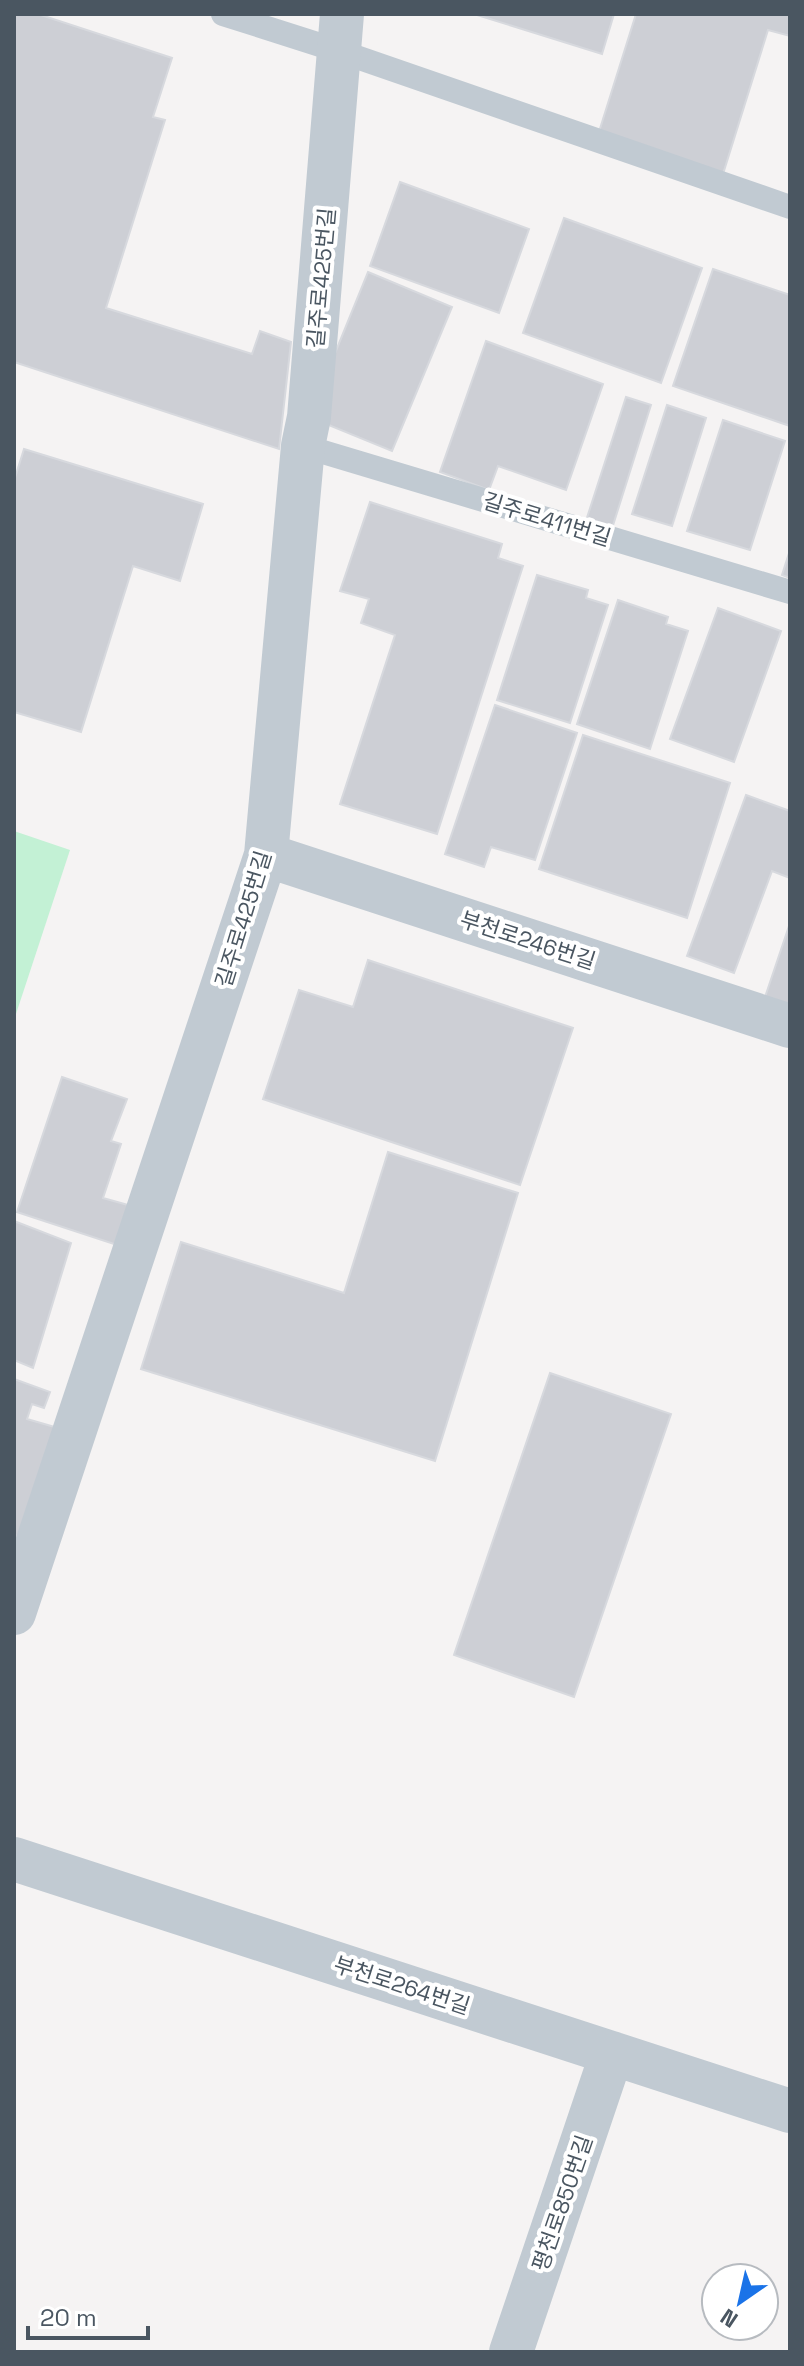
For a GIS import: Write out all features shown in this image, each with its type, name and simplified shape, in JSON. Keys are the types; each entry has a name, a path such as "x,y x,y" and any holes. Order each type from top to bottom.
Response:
{"street":[{"name":"길주로425번길","path":"14,1613 266,855 303,446 309,417 340,32"},
{"name":"부천로246번길","path":"266,855 790,1026"},
{"name":"부천로264번길","path":"14,1859 790,2111"},
{"name":"평천로850번길","path":"511,2352 612,2053"}],"lane":[{"path":"223,14 340,32 790,207"},
{"name":"길주로411번길","path":"303,446 790,592"}],"green space":[{"path":"14,831 70,850 14,1020"}],"building":[{"path":"14,14 38,14 172,58 153,117 165,120 106,308 252,354 260,331 291,342 279,449 14,362"},
{"path":"474,14 614,14 602,54"},
{"path":"636,14 790,14 790,36 768,30 723,174 598,135"},
{"path":"400,182 529,229 499,313 370,266"},
{"path":"564,218 702,268 661,383 523,333"},
{"path":"713,269 790,295 790,426 673,386"},
{"path":"368,272 452,307 392,451 309,417"},
{"path":"486,341 603,384 566,490 498,466 489,490 440,472"},
{"path":"626,397 651,405 609,538 583,530"},
{"path":"667,405 706,418 672,526 632,514"},
{"path":"723,420 785,441 750,550 687,531"},
{"path":"24,449 203,504 180,581 133,566 81,732 14,712 14,481"},
{"path":"370,502 502,544 498,558 523,566 437,834 340,804 395,635 361,623 369,599 340,591"},
{"path":"790,550 790,578 782,575"},
{"path":"537,575 588,590 586,598 608,605 570,723 497,700"},
{"path":"618,600 668,617 666,624 688,631 650,749 577,724"},
{"path":"718,608 781,631 734,762 670,739"},
{"path":"495,705 577,733 535,860 491,847 484,867 445,854"},
{"path":"583,735 730,783 687,918 539,869"},
{"path":"746,795 790,811 790,878 772,871 734,973 687,956"},
{"path":"790,923 790,1008 764,1000"},
{"path":"368,960 573,1028 520,1185 263,1099 299,990 353,1007"},
{"path":"62,1077 127,1099 111,1141 121,1144 103,1198 128,1205 117,1245 17,1212"},
{"path":"388,1152 518,1193 435,1461 141,1369 181,1242 344,1293"},
{"path":"14,1221 71,1243 33,1368 14,1360"},
{"path":"550,1373 671,1414 574,1697 454,1655"},
{"path":"14,1379 50,1392 44,1408 32,1404 27,1419 58,1428 25,1538 14,1535"}]}
